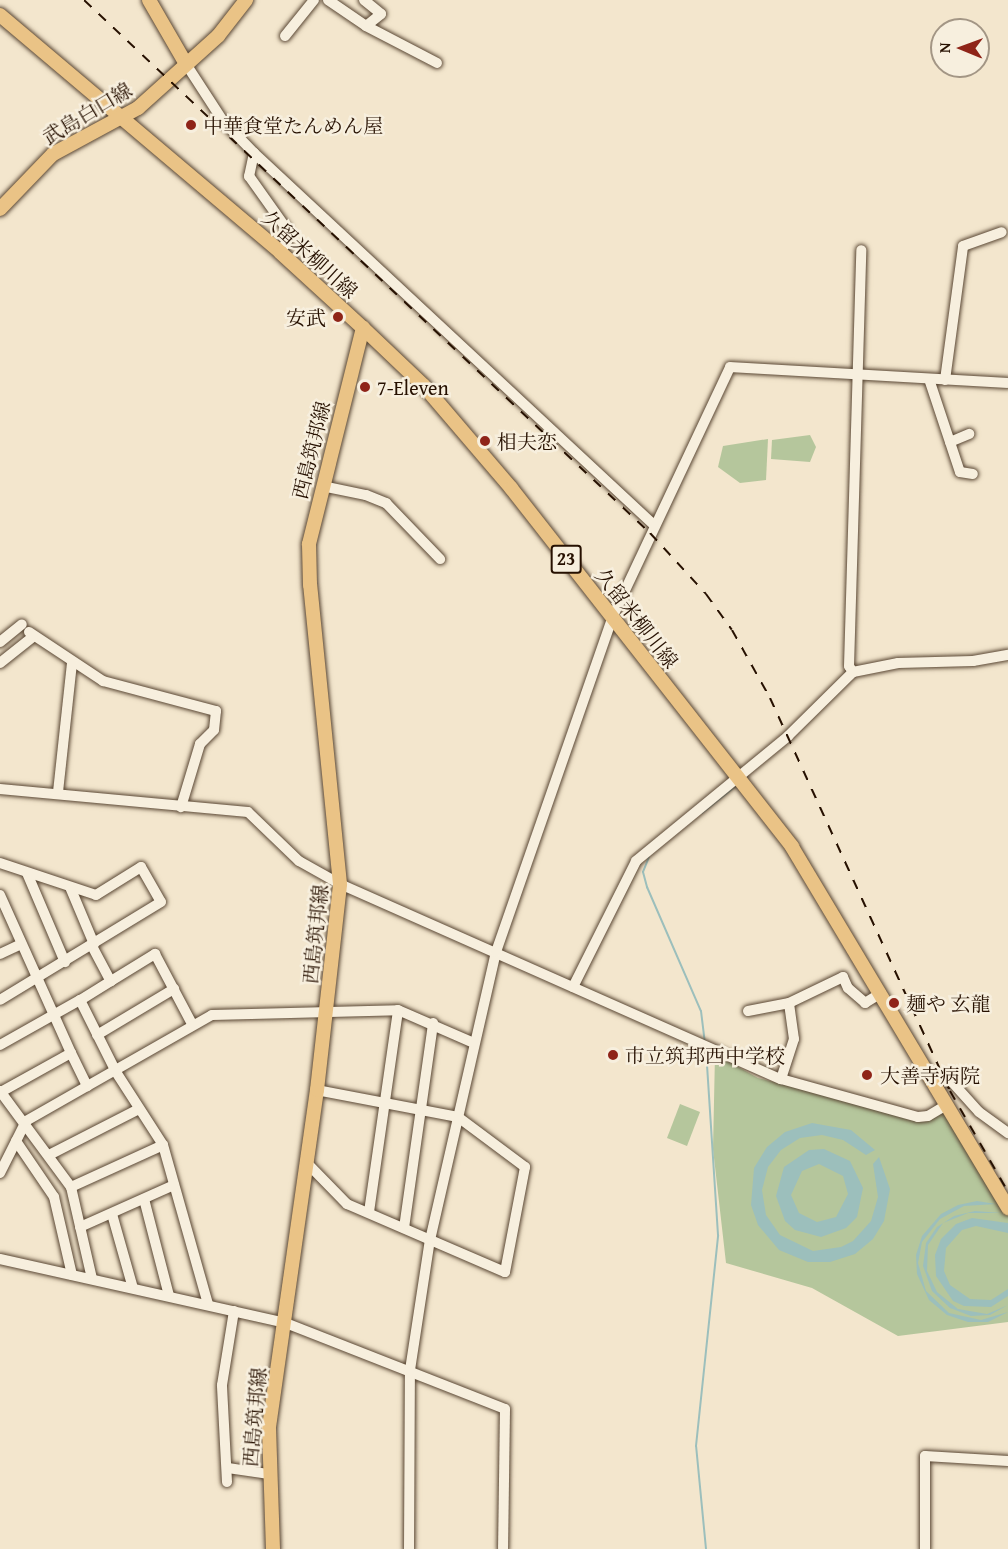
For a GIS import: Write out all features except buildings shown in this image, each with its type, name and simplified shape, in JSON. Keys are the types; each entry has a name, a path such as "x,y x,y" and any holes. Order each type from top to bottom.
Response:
{"main road":[{"path":"149,0 186,64"},
{"name":"武島白口線","path":"0,209 53,154 138,108 218,36 246,0"},
{"name":"久留米柳川線","path":"0,15 280,252 424,386 511,489 792,847 1008,1208"},
{"name":"西島筑邦線","path":"273,1549 268,1474 269,1427 317,1090 340,884 309,583 309,544 363,328"}],"street":[{"path":"285,36 314,0"},
{"path":"328,0 366,26 437,63"},
{"path":"364,0 381,14 366,26"},
{"path":"186,64 223,121 254,153 654,525"},
{"path":"254,153 249,176 286,228 287,241 280,252"},
{"path":"945,380 963,246 1002,232"},
{"path":"853,672 849,666 861,250"},
{"path":"409,1549 410,1370 430,1240 496,952 612,618 730,367 1008,383"},
{"path":"928,379 960,472 973,474"},
{"path":"950,442 969,434"},
{"path":"322,486 366,495 386,503 440,559"},
{"path":"28,630 72,663 103,681 216,711 214,730 200,744 181,807"},
{"path":"0,642 28,630"},
{"path":"0,663 28,630"},
{"path":"573,987 636,861 739,778 853,672 898,663 972,661 1008,656"},
{"path":"58,792 72,663"},
{"path":"0,789 58,792 248,813 298,861 340,884 781,1079 918,1117 928,1116 946,1105"},
{"path":"0,863 96,896 141,867 161,902 37,980 0,1000"},
{"path":"27,873 65,962"},
{"path":"70,887 93,945 111,981"},
{"path":"0,895 87,1086"},
{"path":"0,954 21,944"},
{"path":"0,1045 155,954 192,1024"},
{"path":"748,1011 789,1003 843,977 848,988 865,1003 881,993"},
{"path":"97,1035 174,989"},
{"path":"80,1000 116,1072 163,1145 208,1304"},
{"path":"781,1079 794,1039 789,1003"},
{"path":"0,1173 26,1121 116,1072 192,1024 212,1015 398,1010 433,1023 474,1043"},
{"path":"369,1212 398,1010"},
{"path":"404,1228 433,1023"},
{"path":"71,1053 1,1092 26,1121 72,1192 92,1279"},
{"path":"926,1074 952,1082 979,1112 1008,1133"},
{"path":"306,1162 346,1203 505,1272 525,1167 458,1117 422,1112 317,1090"},
{"path":"49,1155 139,1109"},
{"path":"16,1141 55,1203 72,1275"},
{"path":"55,1203 163,1145"},
{"path":"80,1227 174,1185"},
{"path":"144,1199 169,1296"},
{"path":"112,1214 133,1288"},
{"path":"0,1259 283,1322 505,1409 503,1549"},
{"path":"227,1482 222,1385 234,1311"},
{"path":"925,1549 925,1456 1008,1461"},
{"path":"228,1468 268,1474"}],"green space":[{"path":"810,435 816,447 810,462 771,459 772,440"},
{"path":"768,439 766,480 740,483 718,467 723,446"},
{"path":"715,1054 758,1078 785,1085 928,1118 945,1111 1008,1216 1008,1322 898,1336 812,1288 726,1263 713,1149"},
{"path":"680,1104 700,1112 687,1146 667,1138"}],"water":[{"path":"812,1123 851,1130 875,1150 866,1155 843,1140 822,1135 800,1138 781,1150 768,1167 762,1190 766,1215 780,1235 813,1251 841,1247 853,1241 871,1221 878,1197 873,1164 879,1157 890,1189 884,1221 873,1239 855,1254 830,1262 808,1262 779,1250 758,1225 751,1205 754,1168 767,1147 785,1132"},
{"path":"824,1149 850,1161 863,1188 857,1217 846,1228 821,1237 795,1230 785,1221 776,1196 784,1167 809,1150","holes":["819,1164 843,1176 848,1194 836,1217 817,1222 799,1213 791,1195 802,1171"]},
{"path":"977,1201 996,1204 964,1206 940,1219 922,1242 918,1263 926,1291 949,1313 981,1320 1008,1312 988,1322 968,1322 947,1315 929,1300 917,1274 916,1255 922,1236 941,1214 958,1205"},
{"path":"975,1211 1001,1213 968,1213 943,1223 954,1216"},
{"path":"972,1218 1008,1223 1008,1233 976,1226 962,1230 946,1248 944,1271 950,1285 970,1299 991,1300 1008,1289 1008,1296 991,1307 964,1306 953,1301 936,1276 935,1255 941,1239 956,1224"},
{"path":"943,1223 928,1245 927,1271 937,1292 958,1309 987,1314 1008,1305 990,1315 971,1316 950,1308 932,1291 923,1266 926,1243 937,1227"}],"waterway":[{"path":"702,813 737,785"},
{"path":"649,857 643,872 647,887 701,1011 705,1042"},
{"path":"706,1050 718,1235 696,1446 706,1549"}],"railway":[{"path":"84,0 650,533 706,594 732,630 770,698 950,1091 1008,1192"}],"place":[{"name":"中華食堂たんめん屋","path":"191,125"},
{"name":"安武","path":"338,317"},
{"name":"7-Eleven","path":"365,387"},
{"name":"相夫恋","path":"485,441"},
{"name":"麺や 玄龍","path":"894,1003"},
{"name":"市立筑邦西中学校","path":"613,1055"},
{"name":"大善寺病院","path":"867,1075"}]}
